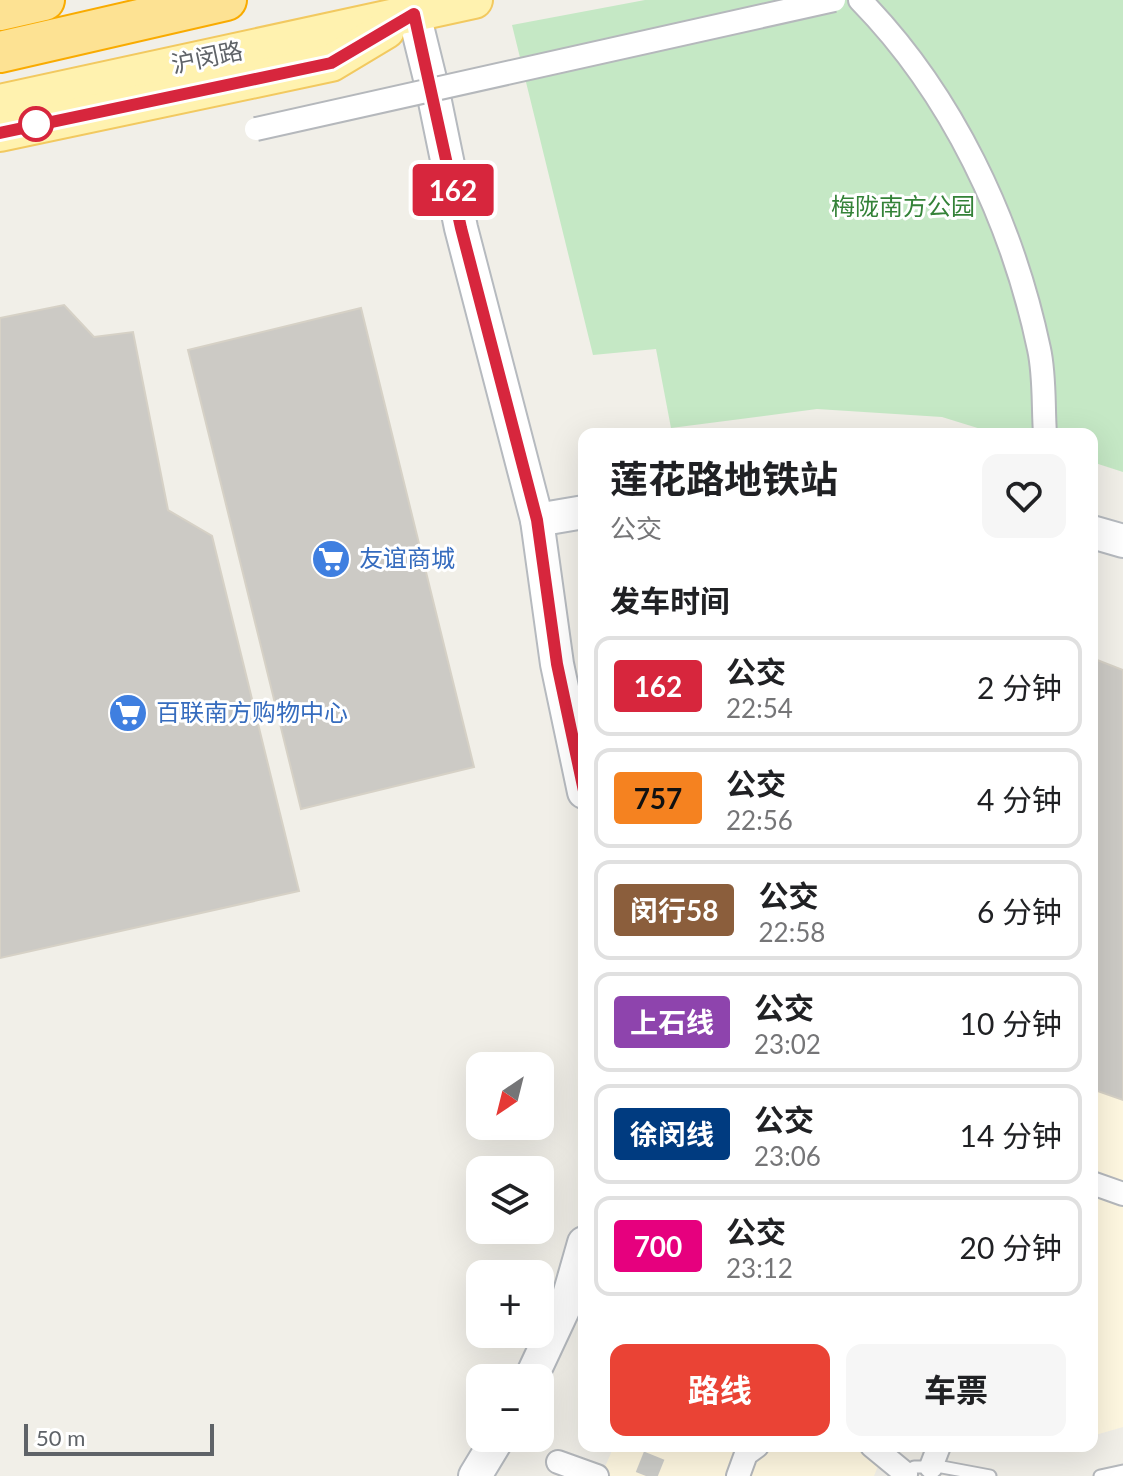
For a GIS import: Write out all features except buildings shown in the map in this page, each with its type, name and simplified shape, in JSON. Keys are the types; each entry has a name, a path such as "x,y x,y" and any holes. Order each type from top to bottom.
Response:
{"highway":[{"path":"0,10 44,0"},
{"path":"0,52 226,0"}],"main road":[{"name":"沪闵路","path":"0,103 411,7 474,0"},
{"name":"沪闵路","path":"0,133 331,63 411,7"},
{"path":"411,7 461,228 537,520 557,664 578,764"},
{"path":"537,520 578,513"},
{"path":"1098,534 1123,541"},
{"path":"538,1364 568,1299 578,1264"},
{"path":"475,1476 490,1452"}],"street":[{"path":"256,129 834,0"},
{"path":"860,0 880,20 939,97 985,184 1018,271 1040,351 1045,428"},
{"path":"1098,1185 1123,1194"},
{"path":"738,1476 749,1452"},
{"path":"879,1452 905,1475"},
{"path":"558,1462 597,1476"}],"lane":[{"path":"905,1475 935,1457 990,1476"},
{"path":"1100,1476 1123,1471"}],"shaded area":[{"path":"1098,726 1123,745 1123,1427 1098,1434"},
{"path":"611,1452 884,1452 874,1476 601,1476"}],"green space":[{"name":"梅陇南方公园","path":"645,0 1123,0 1123,472 1098,464 1098,428 978,428 942,417 817,409 671,428 656,349 593,355 512,25"}],"tunnel":[{"path":"646,1476 656,1452"}],"bus line":[{"name":"162","path":"0,133 331,63 414,14 461,228 537,520 557,664 578,763"}],"place":[{"name":"友谊商城","path":"331,559"},
{"name":"百联南方购物中心","path":"128,713"}]}
